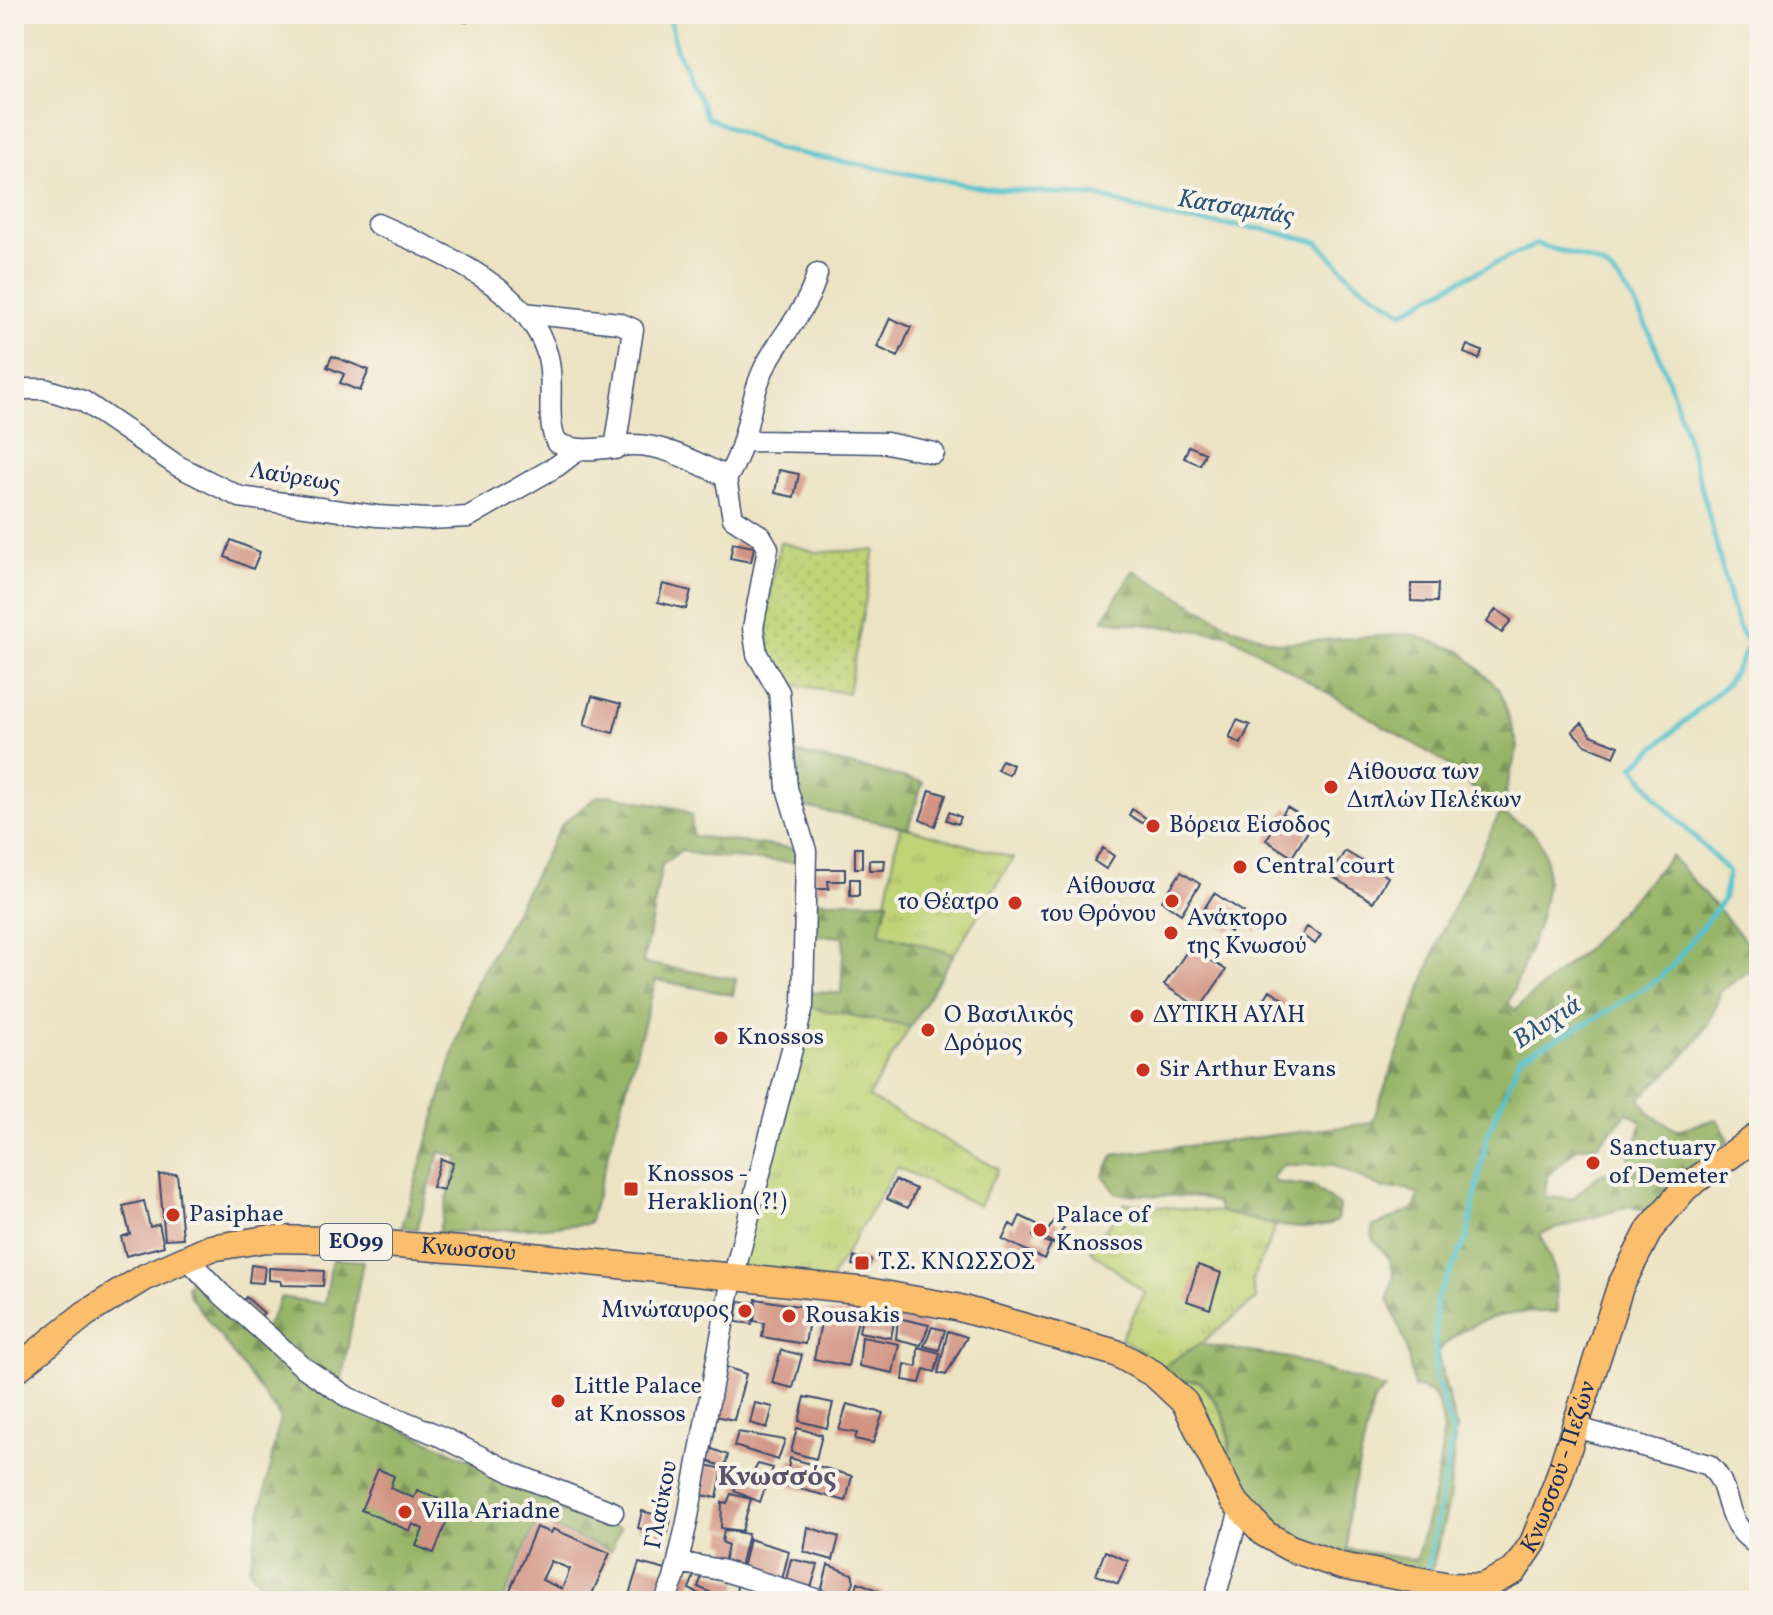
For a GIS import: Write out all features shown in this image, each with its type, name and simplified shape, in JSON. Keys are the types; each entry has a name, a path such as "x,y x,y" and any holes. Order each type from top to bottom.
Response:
{"main road":[{"name":"Κνωσσού - Πεζών","path":"956,1307 1116,1353 1154,1374 1193,1415 1240,1510 1265,1534 1290,1548 1341,1566 1427,1582 1482,1587 1502,1579 1518,1567 1545,1516 1620,1287 1650,1229 1685,1188 1759,1135"},
{"name":"Κνωσσού","path":"14,1371 107,1299 186,1257 254,1240 309,1238 734,1277 867,1291 956,1307"}],"street":[{"path":"377,224 437,249 524,313 544,342 550,364 553,435 556,442 578,450 615,449 631,445 664,450 726,479 745,441 762,373 808,299 817,274"},
{"path":"524,313 619,323 633,329 615,449"},
{"name":"Λαύρεως","path":"14,389 45,389 83,401 178,466 240,497 377,516 415,519 468,517 578,450"},
{"path":"745,441 887,443 934,453"},
{"name":"Γλαύκου","path":"665,1601 678,1562 734,1277 803,1006 806,851 787,788 779,692 761,663 754,641 754,610 768,548 761,536 733,518 726,479"},
{"path":"186,1257 220,1293 303,1367 349,1398 442,1437 515,1474 613,1512"},
{"path":"1575,1427 1706,1462 1719,1477 1736,1527 1759,1546"},
{"path":"1214,1601 1240,1510"},
{"path":"678,1562 721,1570 822,1601"}],"green space":[{"path":"780,542 817,552 875,550 848,693 770,681 767,606"},
{"path":"1133,570 1232,627 1278,643 1411,634 1461,651 1500,690 1518,746 1500,812 1534,833 1545,853 1545,896 1532,944 1508,1003 1515,1010 1585,950 1671,856 1759,956 1759,964 1720,992 1708,1025 1689,1051 1640,1098 1649,1113 1676,1130 1717,1119 1729,1140 1647,1211 1629,1206 1540,1234 1555,1271 1557,1312 1507,1314 1492,1318 1464,1330 1437,1352 1456,1427 1449,1502 1432,1569 1409,1569 1349,1558 1287,1532 1261,1516 1241,1497 1229,1476 1230,1436 1217,1403 1199,1381 1176,1380 1162,1367 1199,1344 1288,1358 1385,1389 1374,1399 1348,1511 1348,1549 1416,1560 1440,1462 1443,1434 1440,1411 1431,1394 1414,1388 1406,1345 1388,1298 1394,1275 1389,1258 1373,1240 1372,1227 1414,1209 1419,1195 1407,1189 1383,1189 1335,1165 1283,1165 1272,1177 1275,1182 1314,1187 1339,1206 1337,1221 1309,1228 1221,1212 1216,1203 1201,1197 1117,1194 1103,1175 1114,1155 1372,1123 1443,929 1500,813 1443,761 1228,634 1103,620","holes":["1628,1112 1642,1123 1636,1141 1628,1149 1632,1175 1605,1173 1592,1180 1572,1199 1545,1197 1547,1176 1577,1148 1597,1145"]},
{"path":"794,752 923,782 908,828 799,806"},
{"path":"609,795 681,809 691,815 693,836 797,849 802,863 704,856 681,850 662,865 643,963 736,979 733,995 656,980 589,1224 438,1233 459,1157 440,1152 417,1229 402,1227 472,991 562,824 598,796"},
{"path":"900,826 1013,858 954,954 880,933"},
{"path":"816,901 888,901 880,933 954,954 910,1027 809,1007 810,992 841,993 844,937 814,935"},
{"path":"809,1007 910,1027 868,1097 998,1169 979,1206 897,1167 829,1282 741,1266"},
{"path":"1125,1203 1221,1212 1276,1226 1252,1281 1256,1299 1194,1349 1162,1367 1121,1338 1145,1293 1090,1250"},
{"path":"332,1259 363,1261 341,1384 394,1425 487,1468 486,1474 620,1528 611,1551 537,1521 503,1601 285,1601 262,1586 249,1569 280,1417 190,1296 187,1286 196,1270 262,1336 281,1297 325,1304"},
{"path":"1176,1380 1199,1381 1217,1404 1228,1435 1229,1476"}],"building":[{"path":"434,14 471,14 467,22"},
{"path":"890,318 911,327 898,357 877,347"},
{"path":"1467,345 1482,351 1479,359 1464,353"},
{"path":"332,356 369,370 360,391 340,383 344,374 327,367"},
{"path":"1189,446 1205,453 1200,465 1184,458"},
{"path":"779,470 799,474 794,497 775,493"},
{"path":"231,540 260,552 253,569 225,557"},
{"path":"733,543 754,547 751,562 730,558"},
{"path":"663,584 691,591 686,609 658,602"},
{"path":"1411,584 1438,584 1437,602 1411,601"},
{"path":"1496,609 1511,620 1502,633 1487,622"},
{"path":"592,696 621,704 613,733 584,725"},
{"path":"1237,720 1250,725 1241,744 1229,738"},
{"path":"1582,723 1591,735 1619,746 1614,757 1585,745 1572,731"},
{"path":"1002,760 1013,765 1009,775 997,770"},
{"path":"930,790 946,795 935,826 920,820"},
{"path":"1287,807 1313,823 1292,857 1266,840"},
{"path":"1132,809 1146,818 1142,823 1129,815"},
{"path":"949,812 961,817 958,824 946,820"},
{"path":"855,848 862,848 862,868 855,868"},
{"path":"1103,848 1114,856 1106,869 1094,861"},
{"path":"1345,851 1388,877 1373,902 1330,875"},
{"path":"869,860 885,860 884,870 869,870"},
{"path":"814,869 845,869 845,881 828,881 829,889 816,889"},
{"path":"1181,872 1200,884 1181,914 1162,901"},
{"path":"850,879 859,879 859,896 850,896"},
{"path":"1214,893 1262,924 1257,932 1238,919 1230,932 1201,914"},
{"path":"1307,927 1321,935 1315,944 1302,935"},
{"path":"1190,947 1226,970 1200,1008 1164,985"},
{"path":"1270,990 1285,1000 1287,1007 1278,1020 1272,1021 1269,1019 1277,1007 1265,998"},
{"path":"441,1159 453,1163 443,1190 432,1187"},
{"path":"177,1174 183,1238 165,1239 159,1175"},
{"path":"895,1180 916,1189 908,1208 887,1199"},
{"path":"144,1201 150,1227 159,1224 164,1246 126,1256 121,1237 130,1234 123,1206"},
{"path":"1020,1216 1039,1225 1033,1236 1051,1244 1044,1259 1002,1239 1010,1224 1015,1227"},
{"path":"1054,1221 1064,1228 1054,1244 1044,1237"},
{"path":"854,1257 871,1260 869,1268 852,1265"},
{"path":"251,1265 265,1267 263,1283 249,1282"},
{"path":"1198,1265 1221,1273 1210,1309 1187,1301"},
{"path":"269,1268 324,1271 323,1286 281,1285 281,1281 269,1280"},
{"path":"246,1297 264,1313 258,1319 240,1304"},
{"path":"756,1299 811,1308 805,1344 762,1337 764,1323 754,1321"},
{"path":"739,1301 755,1303 752,1324 736,1322"},
{"path":"823,1312 859,1314 848,1366 814,1359"},
{"path":"862,1316 894,1322 891,1338 859,1332"},
{"path":"898,1318 929,1325 921,1345 896,1339"},
{"path":"932,1327 945,1330 939,1350 924,1346"},
{"path":"948,1331 967,1337 946,1375 938,1373"},
{"path":"862,1337 899,1344 893,1373 859,1366"},
{"path":"918,1347 940,1353 935,1372 924,1369 920,1383 903,1380 905,1364 917,1367"},
{"path":"781,1350 802,1355 793,1388 772,1383"},
{"path":"726,1367 746,1374 734,1420 715,1416"},
{"path":"805,1397 833,1403 827,1428 799,1421"},
{"path":"755,1403 773,1407 767,1428 750,1423"},
{"path":"847,1404 883,1413 873,1443 855,1439 857,1433 839,1430"},
{"path":"797,1428 822,1435 816,1459 791,1452"},
{"path":"738,1432 785,1440 778,1460 734,1446"},
{"path":"707,1447 728,1455 725,1467 704,1460"},
{"path":"790,1458 852,1476 846,1501 785,1485"},
{"path":"702,1464 723,1469 717,1498 702,1495 705,1483 699,1480"},
{"path":"758,1464 773,1468 768,1483 751,1476"},
{"name":"Villa Ariadne","path":"378,1469 394,1476 390,1488 414,1498 417,1490 438,1498 435,1506 450,1513 434,1553 416,1546 423,1529 413,1524 410,1531 361,1510"},
{"path":"740,1475 766,1485 760,1502 734,1491"},
{"path":"731,1494 751,1499 742,1531 721,1528 722,1502 727,1503"},
{"path":"642,1511 671,1519 667,1536 638,1528"},
{"path":"536,1527 551,1533 553,1529 610,1553 589,1601 523,1601 508,1595","holes":["551,1561 570,1569 562,1589 542,1580"]},
{"path":"808,1527 839,1537 833,1560 804,1552"},
{"path":"724,1530 748,1534 740,1567 724,1564 728,1545 722,1542"},
{"path":"749,1539 789,1551 780,1588 741,1573"},
{"path":"1105,1551 1128,1561 1118,1584 1096,1575"},
{"path":"791,1559 818,1565 809,1594 786,1580"},
{"path":"639,1563 666,1570 656,1601 627,1601"},
{"path":"828,1565 852,1574 854,1581 848,1597 837,1600 820,1595"},
{"path":"704,1570 738,1582 734,1601 712,1601 714,1594 698,1587"},
{"path":"679,1571 696,1571 689,1589 699,1594 696,1601 675,1596"},
{"path":"858,1582 884,1593 881,1601 852,1601"},
{"path":"758,1587 780,1595 778,1601 753,1601"}],"waterway":[{"name":"Κατσαμπάς","path":"669,14 676,49 707,117 776,149 985,188 1097,196 1174,219 1263,229 1318,242 1354,281 1403,312 1456,282 1537,244 1600,264 1626,289 1662,362 1705,498 1734,616 1744,638 1759,656"},
{"name":"Βλυχιά","path":"1427,1572 1453,1435 1435,1374 1436,1300 1467,1238 1487,1136 1520,1057 1593,1020 1657,980 1672,966 1723,900 1729,872 1660,802 1634,766 1727,684 1748,648"}],"place":[{"name":"Αίθουσα των Διπλών Πελέκων","path":"1331,787"},
{"name":"Βόρεια Είσοδος","path":"1153,826"},
{"name":"Central court","path":"1240,867"},
{"name":"Αίθουσα του Θρόνου","path":"1172,901"},
{"name":"το Θέατρο","path":"1015,903"},
{"name":"Ανάκτορο της Κνωσού","path":"1171,933"},
{"name":"ΔΥΤΙΚΗ ΑΥΛΗ","path":"1137,1016"},
{"name":"Ο Βασιλικός Δρόμος","path":"928,1030"},
{"name":"Knossos","path":"721,1038"},
{"name":"Sir Arthur Evans","path":"1143,1070"},
{"name":"Sanctuary of Demeter","path":"1593,1163"},
{"name":"Knossos - Heraklion(?!)","path":"631,1189"},
{"name":"Pasiphae","path":"173,1215"},
{"name":"Palace of Knossos","path":"1040,1230"},
{"name":"Τ.Σ. ΚΝΩΣΣΟΣ","path":"862,1263"},
{"name":"Μινώταυρος","path":"745,1311"},
{"name":"Rousakis","path":"789,1316"},
{"name":"Little Palace at Knossos","path":"558,1401"},
{"name":"Villa Ariadne","path":"405,1512"}],"district":[{"name":"Κνωσσός","path":"777,1477"}]}
